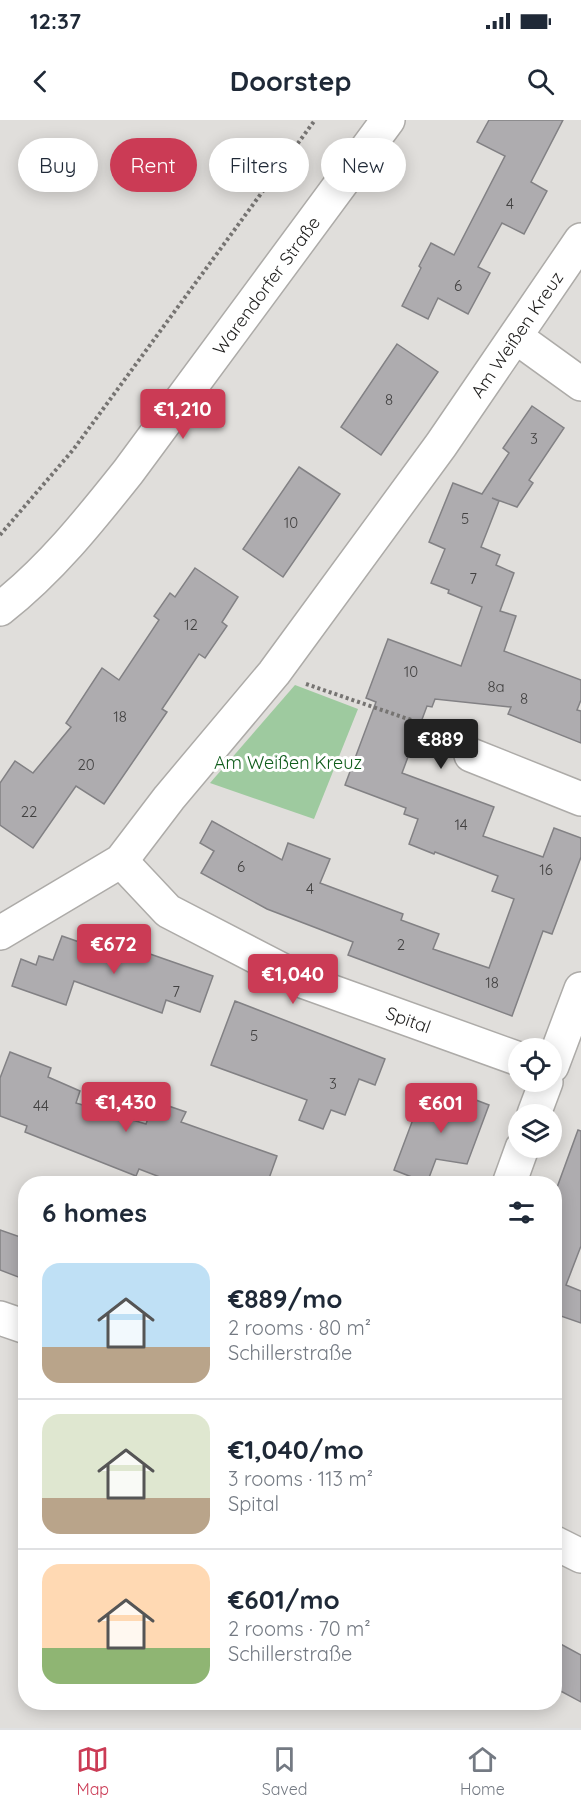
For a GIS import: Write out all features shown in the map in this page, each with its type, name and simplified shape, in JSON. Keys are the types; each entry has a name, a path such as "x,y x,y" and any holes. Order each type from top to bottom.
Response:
{"street":[{"name":"Warendorfer Straße","path":"0,609 26,589 87,524 128,472 388,120"},
{"name":"Am Weißen Kreuz","path":"0,933 120,861 169,798 274,673 441,445 581,240"},
{"path":"516,337 581,384"},
{"path":"471,755 581,799"},
{"name":"Spital","path":"120,861 168,911 305,982 508,1055"},
{"path":"562,1039 581,989"},
{"path":"512,1176 518,1158"},
{"path":"0,1318 18,1324"},
{"path":"562,1546 581,1556"}],"path":[{"path":"0,535 73,450 315,120"},
{"path":"274,673 451,734 471,755"}],"green space":[{"name":"Am Weißen Kreuz","path":"295,685 358,709 314,819 210,783"}],"building":[{"path":"489,120 563,120 531,182 547,191 524,234 502,223 478,267 490,273 468,314 438,298 428,319 402,306 431,243 454,255 505,156 477,142"},
{"path":"397,344 438,372 381,455 341,427"},
{"path":"532,406 564,428 529,480 533,483 517,507 492,498 499,501 481,547 500,555 496,565 514,573 500,611 516,616 504,651 581,680 581,700 577,710 581,711 581,743 508,714 511,707 435,699 432,707 427,706 402,773 494,807 483,836 543,857 554,828 581,838 581,857 552,934 543,931 512,1016 348,955 353,942 267,909 201,873 214,851 200,843 212,821 282,860 288,843 330,859 320,883 403,914 401,920 439,934 433,949 489,968 514,899 492,891 498,876 409,844 418,819 404,814 406,808 345,785 376,702 366,698 388,639 461,666 482,607 448,593 449,590 431,583 445,549 429,542 453,483 482,494 509,453 503,448"},
{"path":"299,467 340,494 283,577 243,549"},
{"path":"195,568 238,597 222,622 227,626 205,658 199,654 162,709 167,712 104,804 76,786 33,848 0,825 0,783 15,761 33,773 71,727 66,723 102,668 119,680 159,620 154,616 170,593 175,597"},
{"path":"90,933 213,976 200,1012 166,1000 162,1013 74,981 66,1005 12,986 21,959 36,965 39,956 53,960 62,936 85,944"},
{"path":"235,1001 385,1059 375,1085 359,1079 345,1115 331,1110 323,1129 299,1120 307,1100 211,1065"},
{"path":"10,1052 51,1068 48,1077 80,1091 76,1103 146,1124 154,1101 186,1112 181,1122 277,1156 270,1176 157,1176 139,1169 136,1176 25,1132 27,1126 0,1116 0,1078"},
{"path":"447,1089 489,1105 467,1164 436,1159 430,1176 409,1176 394,1170 421,1098 441,1105"},
{"path":"578,1130 581,1131 581,1246 566,1285 581,1291 581,1323 562,1316 561,1176"},
{"path":"0,1230 18,1236 18,1277 0,1270"},
{"path":"562,1645 581,1655 581,1702 562,1692"}]}
